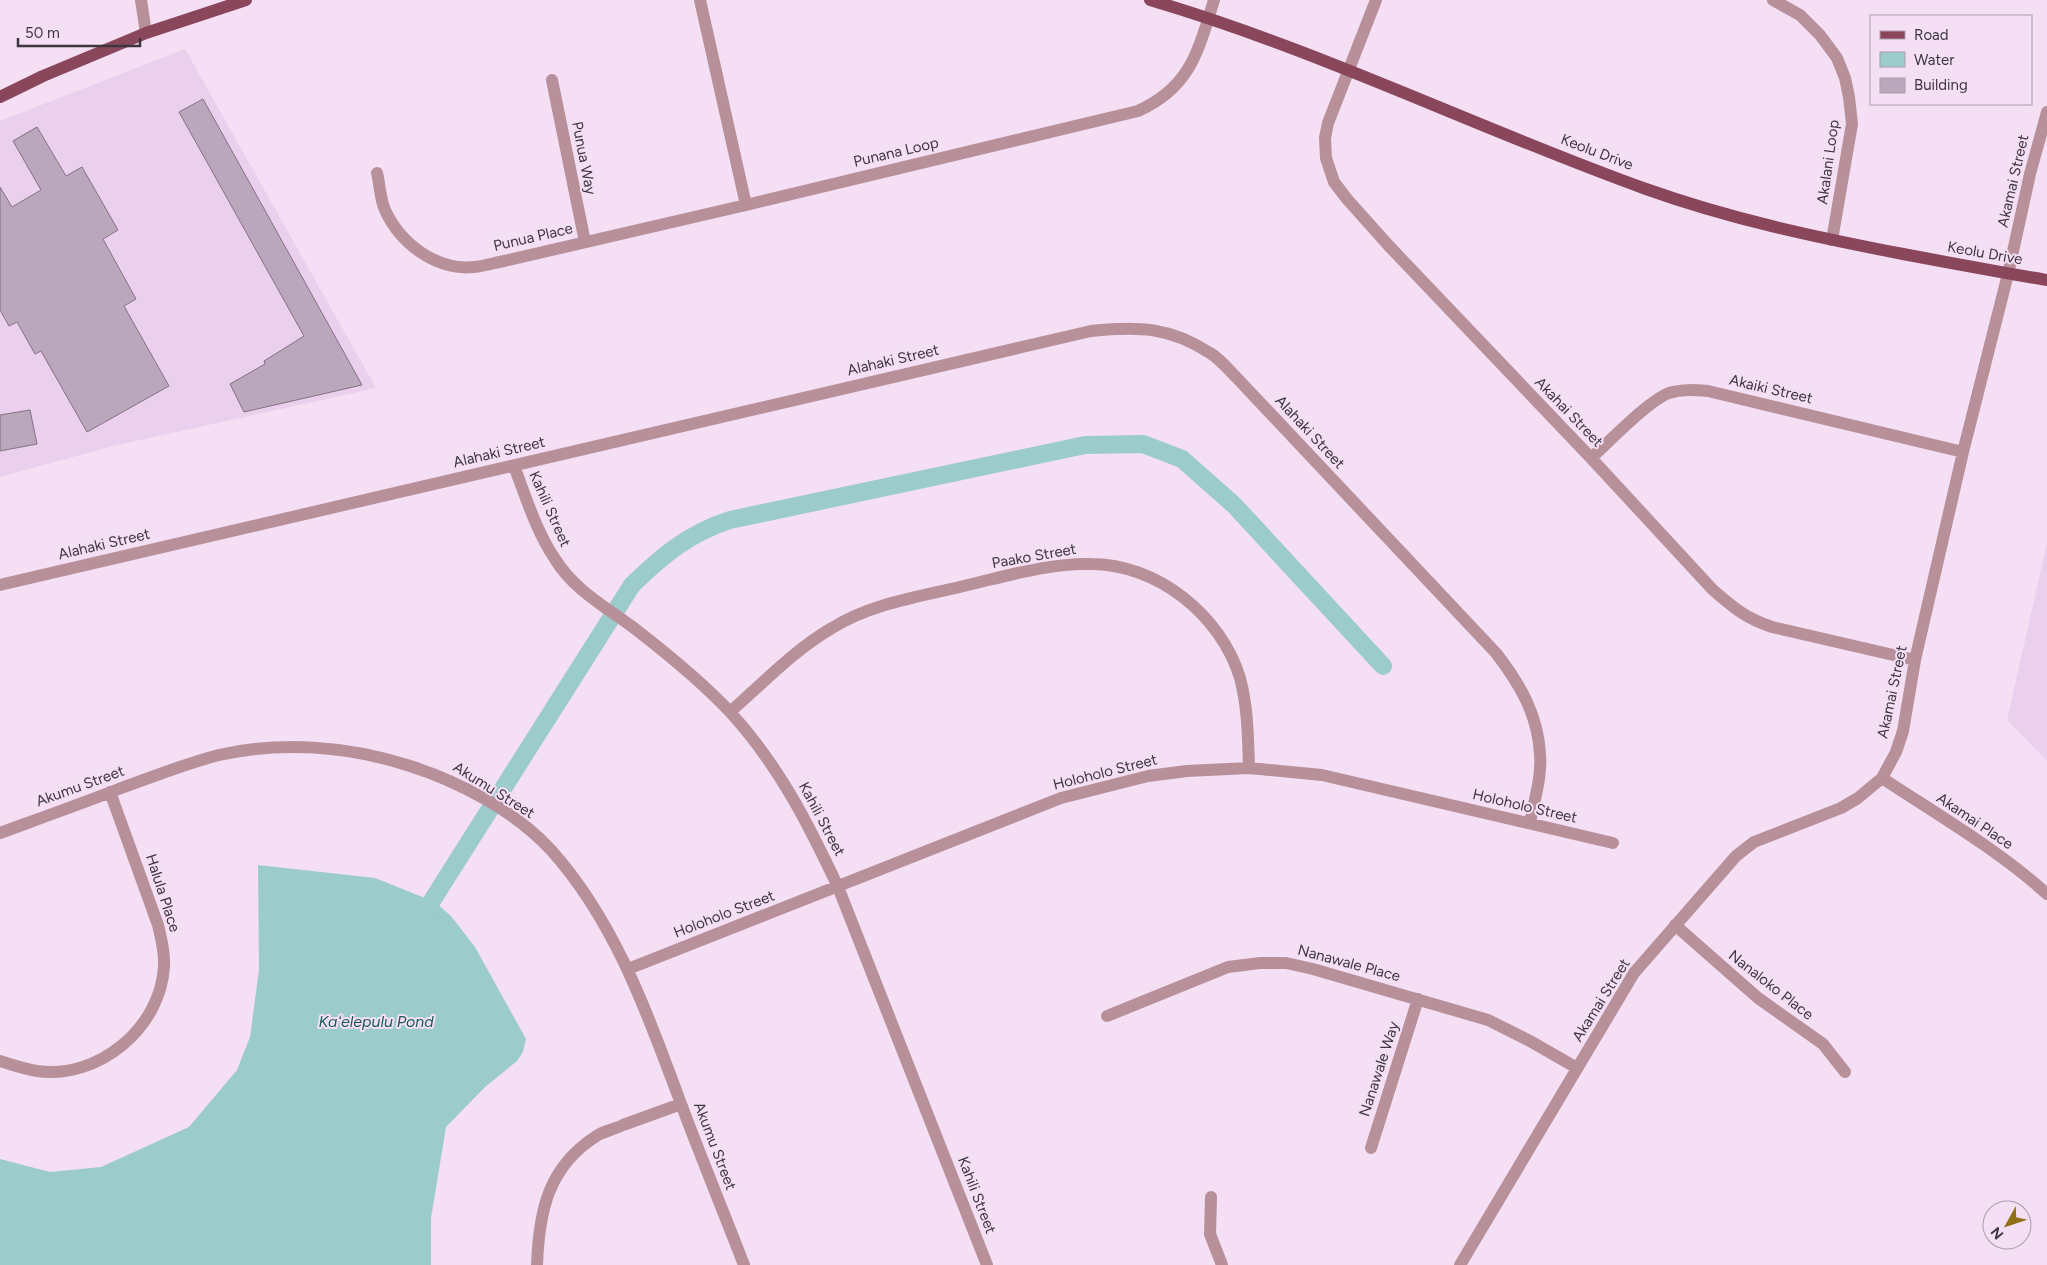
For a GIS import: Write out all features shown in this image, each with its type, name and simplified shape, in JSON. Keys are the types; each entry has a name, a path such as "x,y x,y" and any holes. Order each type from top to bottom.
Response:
{"main road":[{"path":"0,97 43,76 146,33 246,0"},
{"name":"Keolu Drive","path":"1150,0 1209,17 1348,70 1646,189 1756,223 1832,240 2047,280"}],"street":[{"path":"141,0 146,33"},
{"path":"700,0 746,205"},
{"name":"Punana Loop","path":"746,205 1138,111 1158,102 1173,90 1185,75 1194,59 1214,0"},
{"path":"1348,70 1376,0"},
{"name":"Akalani Loop","path":"1773,0 1800,15 1820,35 1837,58 1845,78 1852,124 1832,240"},
{"name":"Akahai Street","path":"1348,70 1328,123 1325,138 1326,158 1334,182 1395,253 1591,458 1713,590 1751,620 1772,627 1915,660"},
{"name":"Punua Way","path":"552,80 585,242"},
{"name":"Akamai Street","path":"1460,1265 1634,973 1736,856 1754,842 1841,808 1858,798 1882,778 1896,752 1903,731 1915,660 1964,452 2008,274 2030,174 2047,112"},
{"name":"Punua Place","path":"377,173 385,209 397,231 413,248 432,259 472,267 746,205"},
{"name":"Alahaki Street","path":"0,585 1091,331 1135,327 1161,331 1187,340 1212,354 1236,377 1496,653 1515,678 1530,705 1537,731 1540,755 1539,778 1530,823"},
{"name":"Akaiki Street","path":"1591,458 1652,404 1668,394 1685,390 1708,391 1964,452"},
{"name":"Kahili Street","path":"514,466 539,530 555,560 572,580 589,596 636,629 730,712 763,752 788,788 838,886 987,1265"},
{"name":"Paako Street","path":"730,712 808,643 833,627 871,608 1045,568 1091,564 1120,567 1147,576 1176,592 1200,612 1219,636 1239,677 1246,708 1249,768"},
{"name":"Akumu Street","path":"0,833 173,769 220,755 271,748 344,750 386,758 436,774 504,812 528,829 550,850 580,887 604,924 628,969 744,1265"},
{"name":"Holoholo Street","path":"628,969 1069,796 1148,776 1187,771 1249,768 1322,775 1613,843"},
{"name":"Akamai Place","path":"1882,778 1987,847 2028,877 2047,894"},
{"name":"Halula Place","path":"0,1061 37,1071 58,1072 83,1067 112,1054 129,1040 148,1015 158,993 164,967 163,944 158,924 110,792"},
{"name":"Nanaloko Place","path":"1675,925 1758,998 1823,1044 1845,1072"},
{"name":"Nanawale Place","path":"1107,1016 1228,967 1260,963 1286,963 1313,969 1488,1020 1577,1068"},
{"name":"Nanawale Way","path":"1371,1148 1418,999"},
{"path":"537,1265 538,1232 544,1201 556,1176 579,1149 599,1135 681,1104"},
{"path":"1211,1197 1210,1234 1222,1265"}],"shaded area":[{"path":"185,49 376,388 113,446 0,477 0,121"},
{"path":"2047,543 2047,761 2007,720"}],"water":[{"name":"Kaʻelepulu Pond","path":"258,865 375,878 435,902 451,916 475,947 526,1039 523,1052 517,1061 485,1087 446,1127 431,1218 431,1265 0,1265 0,1159 50,1172 101,1167 189,1127 237,1070 250,1037 259,970"}],"building":[{"path":"203,99 362,385 244,412 230,384 265,364 264,361 304,336 179,112"},
{"path":"37,127 66,176 82,167 118,230 103,239 136,299 124,306 169,386 87,432 41,351 35,354 17,322 9,326 0,310 0,187 12,207 41,190 13,141"},
{"path":"30,410 37,444 0,451 0,415"}],"waterway":[{"path":"421,918 632,585 677,546 715,525 730,520 1085,445 1143,444 1182,459 1234,505 1383,666"}]}
